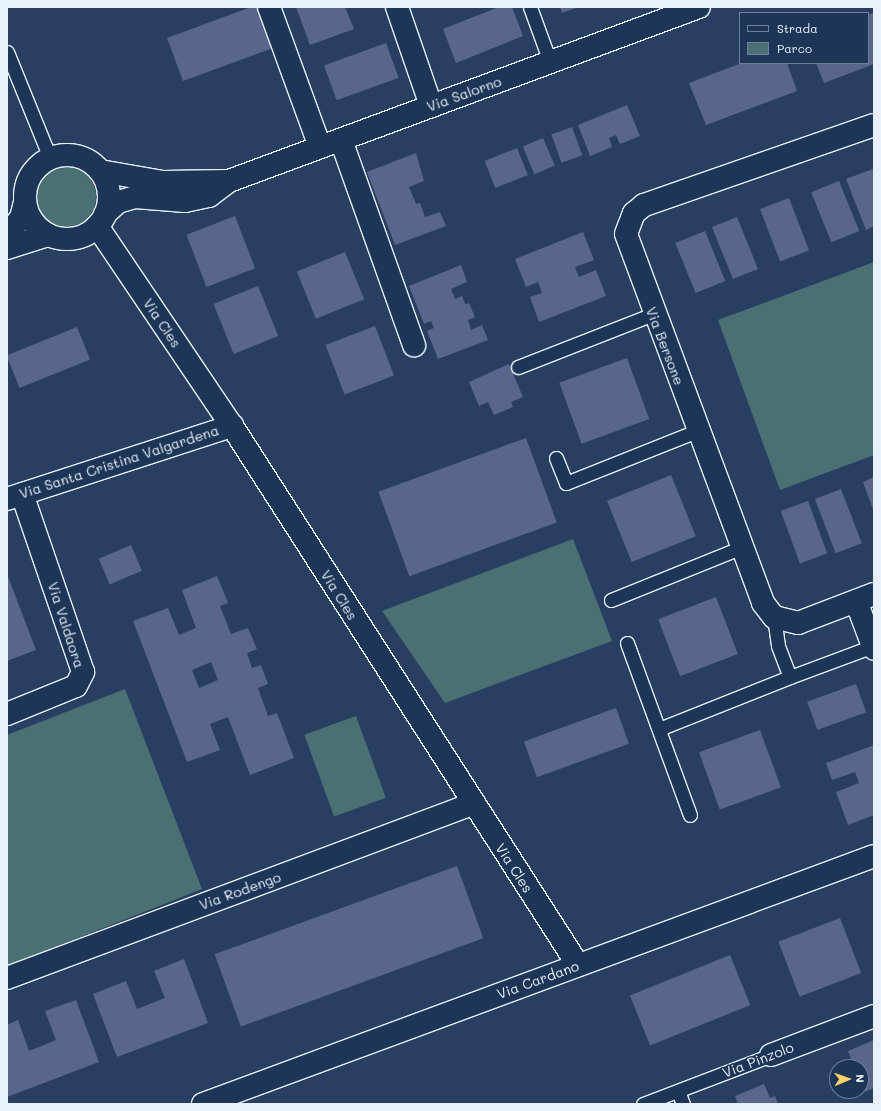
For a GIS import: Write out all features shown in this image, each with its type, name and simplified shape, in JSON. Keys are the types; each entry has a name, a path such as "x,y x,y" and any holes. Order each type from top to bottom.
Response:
{"street":[{"path":"269,7 320,147"},
{"path":"397,7 431,106"},
{"name":"Via Salorno","path":"101,220 118,202 135,197 196,200 209,196 229,181 699,7"},
{"name":"Via Bersone","path":"774,617 763,603 626,243 627,223 634,213 644,205 874,125"},
{"path":"341,140 414,345"},
{"path":"7,235 21,218 30,176 50,158 77,156 100,171 109,192 101,220 74,238 48,235 7,248"},
{"name":"Via Salorno","path":"100,171 163,182 229,181"},
{"path":"25,202 29,215 48,235"},
{"name":"Via Cles","path":"101,220 472,804 578,965"},
{"name":"Via Santa Cristina Valgardena","path":"15,496 232,426"},
{"name":"Via Valdaora","path":"7,714 76,686 83,672 15,496"},
{"path":"774,617 798,623 865,598 874,648"},
{"name":"Via Rodengo","path":"7,978 472,804"},
{"name":"Via Cardano","path":"203,1104 874,856"},
{"name":"Via Pinzolo","path":"771,1055 874,1016"}],"lane":[{"path":"530,7 550,62"},
{"path":"7,52 50,158"},
{"path":"518,367 653,314"},
{"path":"556,458 566,483 697,431"},
{"path":"611,600 742,547"},
{"path":"774,617 778,646 790,677"},
{"path":"627,643 690,815"},
{"path":"659,730 790,677 874,648"},
{"name":"Via Pinzolo","path":"643,1104 771,1055"},
{"path":"678,1091 683,1104"}],"green space":[{"path":"66,167 83,172 91,180 96,197 91,214 83,222 66,227 49,222 41,214 36,197 41,180 49,172"},
{"path":"874,262 874,455 780,490 718,320"},
{"path":"573,539 612,641 445,703 382,611"},
{"path":"125,689 202,889 7,966 7,735"},
{"path":"356,716 386,798 334,817 304,735"}],"building":[{"path":"251,7 258,7 273,48 183,81 167,38"},
{"path":"296,7 345,7 354,29 310,45"},
{"path":"499,7 512,7 523,36 456,63 443,29"},
{"path":"560,7 579,7 562,13"},
{"path":"874,12 874,64 824,83 816,64 869,64 869,14"},
{"path":"386,43 399,78 337,100 324,66"},
{"path":"739,64 787,64 797,91 706,125 689,83"},
{"path":"627,105 640,136 620,144 616,135 609,138 612,147 590,156 578,125"},
{"path":"572,127 582,155 562,163 551,135"},
{"path":"543,138 555,166 534,174 523,147"},
{"path":"517,148 528,175 495,188 485,161"},
{"path":"416,153 424,181 409,187 416,204 420,203 425,217 440,212 446,226 395,245 367,172"},
{"path":"873,169 874,226 866,230 846,179"},
{"path":"839,181 859,231 831,242 811,192"},
{"path":"789,198 809,250 780,261 760,209"},
{"path":"235,216 255,268 207,287 186,235"},
{"path":"737,217 758,269 733,279 712,227"},
{"path":"705,231 725,281 696,293 675,243"},
{"path":"583,232 594,260 575,267 579,277 596,270 606,296 539,322 530,297 542,293 538,282 526,287 515,259"},
{"path":"345,252 364,299 316,319 297,271"},
{"path":"461,265 467,282 451,289 455,299 462,296 465,304 469,303 475,317 468,320 471,330 482,325 488,340 438,359 427,331 434,328 431,321 424,324 409,286"},
{"path":"258,286 278,336 234,354 213,304"},
{"path":"375,326 394,375 345,394 326,345"},
{"path":"77,327 90,359 20,388 7,355"},
{"path":"627,358 649,419 582,444 559,383"},
{"path":"509,364 523,397 511,402 513,407 494,415 488,402 479,406 469,382"},
{"path":"526,438 557,523 409,576 378,492"},
{"path":"671,475 696,536 632,562 607,501"},
{"path":"874,477 874,512 863,482"},
{"path":"841,489 862,543 836,553 815,499"},
{"path":"808,501 827,554 800,564 781,511"},
{"path":"131,545 142,571 110,584 99,559"},
{"path":"7,574 36,650 7,661"},
{"path":"217,576 228,603 220,606 231,634 248,628 257,649 247,653 252,668 261,665 268,684 258,688 268,716 277,713 294,758 250,775 228,717 210,724 220,750 187,762 133,621 168,608 179,635 196,628 182,590","holes":["211,662 218,680 199,688 192,670"]},
{"path":"716,597 738,654 680,676 658,619"},
{"path":"856,684 866,712 817,730 807,702"},
{"path":"616,708 629,744 537,777 524,742"},
{"path":"760,730 781,787 720,810 699,752"},
{"path":"874,745 874,815 848,825 836,792 859,783 855,772 832,780 826,763"},
{"path":"457,866 483,938 241,1027 215,954"},
{"path":"840,918 861,973 800,997 778,942"},
{"path":"730,955 750,1005 650,1046 630,995"},
{"path":"184,959 208,1023 117,1057 93,994 126,981 137,1009 165,998 154,971"},
{"path":"76,1000 99,1062 7,1097 7,1025 18,1020 29,1051 56,1040 45,1011"},
{"path":"874,1040 874,1088 869,1090 869,1059 851,1059 848,1051"},
{"path":"764,1084 770,1098 775,1096 778,1104 738,1104 735,1096"}]}
